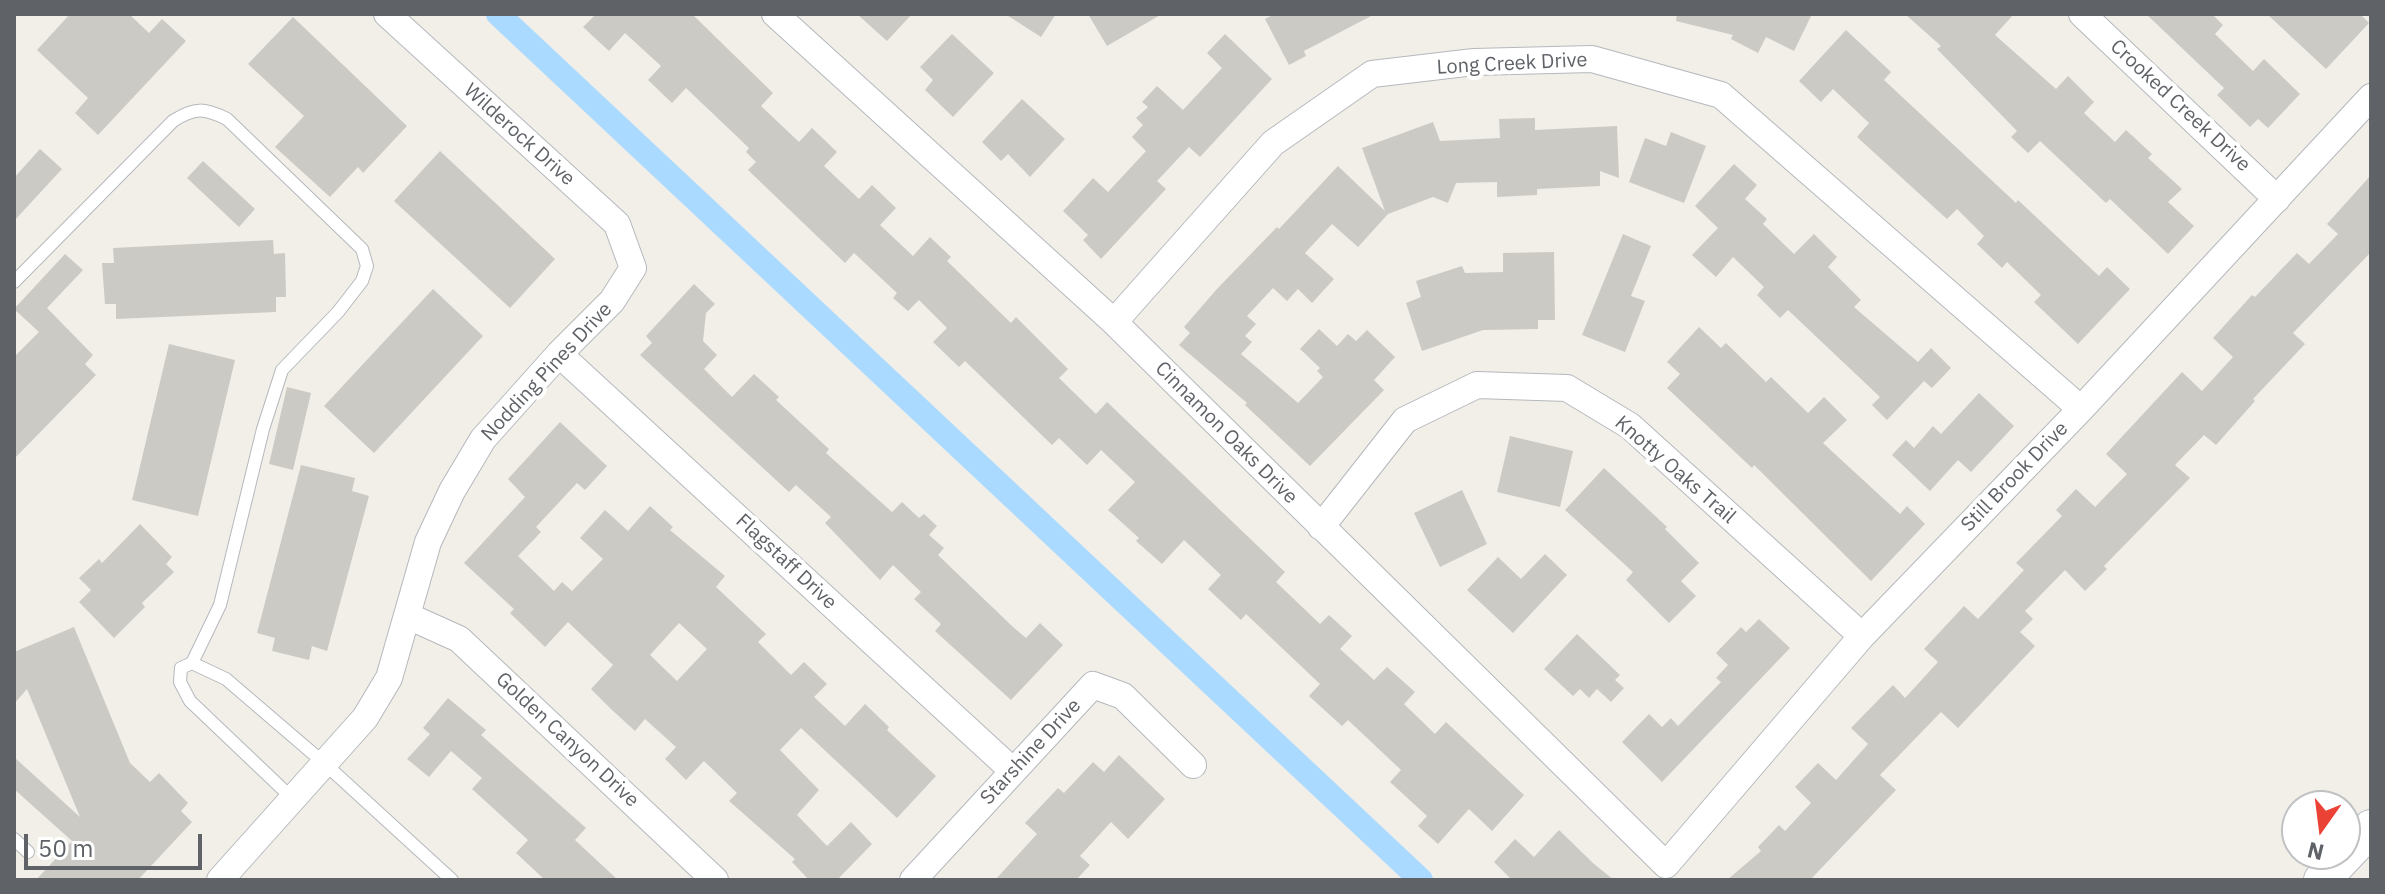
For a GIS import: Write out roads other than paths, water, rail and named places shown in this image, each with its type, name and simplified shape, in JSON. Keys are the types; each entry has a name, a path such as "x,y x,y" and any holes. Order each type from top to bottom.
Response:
{"street":[{"name":"Wilderock Drive","path":"387,14 617,224 633,268"},
{"name":"Crooked Creek Drive","path":"2082,14 2277,199"},
{"name":"Cinnamon Oaks Drive","path":"780,15 1114,322 1666,865"},
{"name":"Long Creek Drive","path":"1114,322 1273,143 1372,74 1474,62 1592,59 1721,95 2081,409"},
{"name":"Still Brook Drive","path":"1666,865 1862,636 2081,409 2371,97"},
{"name":"Nodding Pines Drive","path":"220,880 365,718 389,678 428,542 452,491 483,439 559,354 612,301 633,268"},
{"name":"Flagstaff Drive","path":"559,354 1013,771"},
{"name":"Knotty Oaks Trail","path":"1321,527 1405,420 1477,385 1567,388 1630,426 1862,636"},
{"name":"Golden Canyon Drive","path":"408,616 459,639 715,880"},
{"name":"Starshine Drive","path":"913,880 1093,685 1123,696 1193,765"},
{"path":"2322,880 2371,828"}],"lane":[{"path":"14,282 173,121 190,110 211,111 227,119 362,249 367,266 362,281 338,312 282,370 263,429 220,605 192,663 181,668 180,682 190,701 294,800"},
{"path":"192,663 226,679 452,880"},
{"path":"14,839 28,852"}],"waterway":[{"path":"498,14 1421,880"}]}
